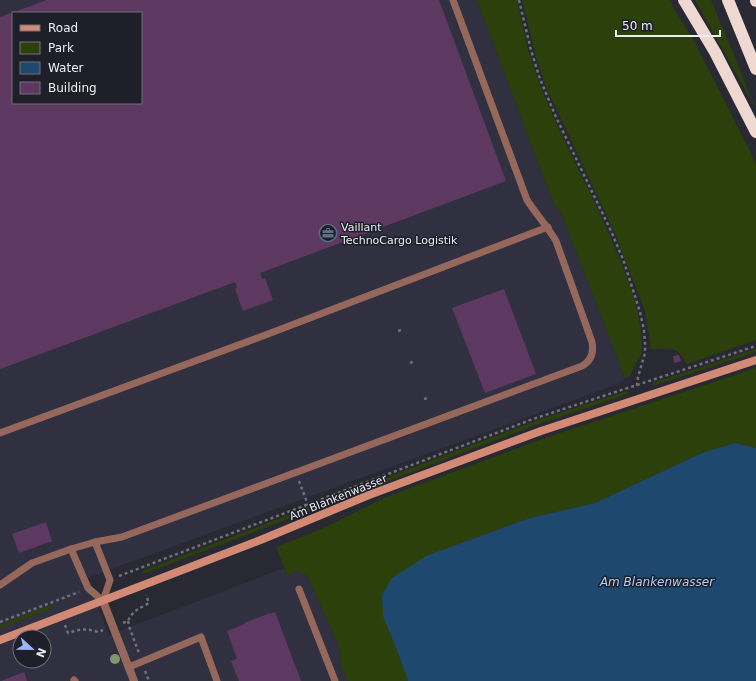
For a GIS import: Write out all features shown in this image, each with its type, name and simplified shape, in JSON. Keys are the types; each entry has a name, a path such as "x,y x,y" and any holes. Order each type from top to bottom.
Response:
{"highway":[{"path":"684,0 715,52 756,132"},
{"path":"728,0 756,69"}],"street":[{"name":"Am Blankenwasser","path":"0,640 320,517 369,495 541,431 756,360"},
{"path":"103,600 134,681"}],"lane":[{"path":"0,585 32,563 95,542 122,537 495,399 587,363 593,350 592,342 556,241 548,227 527,200 453,0"},
{"path":"0,433 261,337 548,227"},
{"path":"71,549 88,588 103,600 110,580 95,542"},
{"path":"299,589 335,681"},
{"path":"129,667 201,637 218,681"}],"path":[{"path":"519,0 531,50 540,79 556,117 612,233 624,262 640,312 645,344 645,353 637,385 641,398"},
{"path":"398,331 402,329"},
{"path":"410,363 414,361"},
{"path":"424,399 428,398"},
{"path":"302,488 308,505"},
{"path":"98,632 128,621 134,611 149,603"}],"shaded area":[{"path":"0,0 477,0 554,205 561,213 625,378 618,384 87,578 109,635 284,568 287,575 297,571 307,575 339,647 341,666 348,681 0,681"}],"green space":[{"path":"477,0 517,0 528,50 543,93 619,258 636,306 642,344 642,354 640,355 630,376 625,378 561,213 554,205"},
{"path":"522,0 669,0 696,45 750,151 756,166 756,340 687,364 676,350 669,348 651,349 645,311 614,231 546,87 537,60"},
{"path":"695,0 711,0 756,109"},
{"path":"756,349 756,352 653,386 653,383"},
{"path":"756,368 756,448 735,443 702,453 595,503 530,518 428,555 399,655 408,681 348,681 341,666 339,647 307,575 297,571 287,575 276,547 317,531 386,497 545,438"},
{"path":"627,391 628,394 536,425 143,574 142,571 535,421"},
{"path":"51,605 55,607 0,629 0,625"}],"water":[{"name":"Am Blankenwasser","path":"735,443 756,448 756,681 408,681 383,616 382,595 392,578 428,555 530,518 595,503 702,453"}],"building":[{"path":"47,0 439,0 506,181 260,273 262,279 265,278 273,300 243,311 235,289 237,288 235,282 0,369 0,17 12,13 12,104 142,104 142,12 14,12"},
{"path":"504,289 536,374 485,393 452,308"},
{"path":"679,355 681,361 674,363 673,356"},
{"path":"46,522 52,541 19,553 12,534"},
{"path":"275,612 301,681 239,681 231,661 237,659 227,631"},
{"path":"24,672 27,681 1,681"}],"place":[{"name":"Vaillant TechnoCargo Logistik","path":"328,233"}]}
